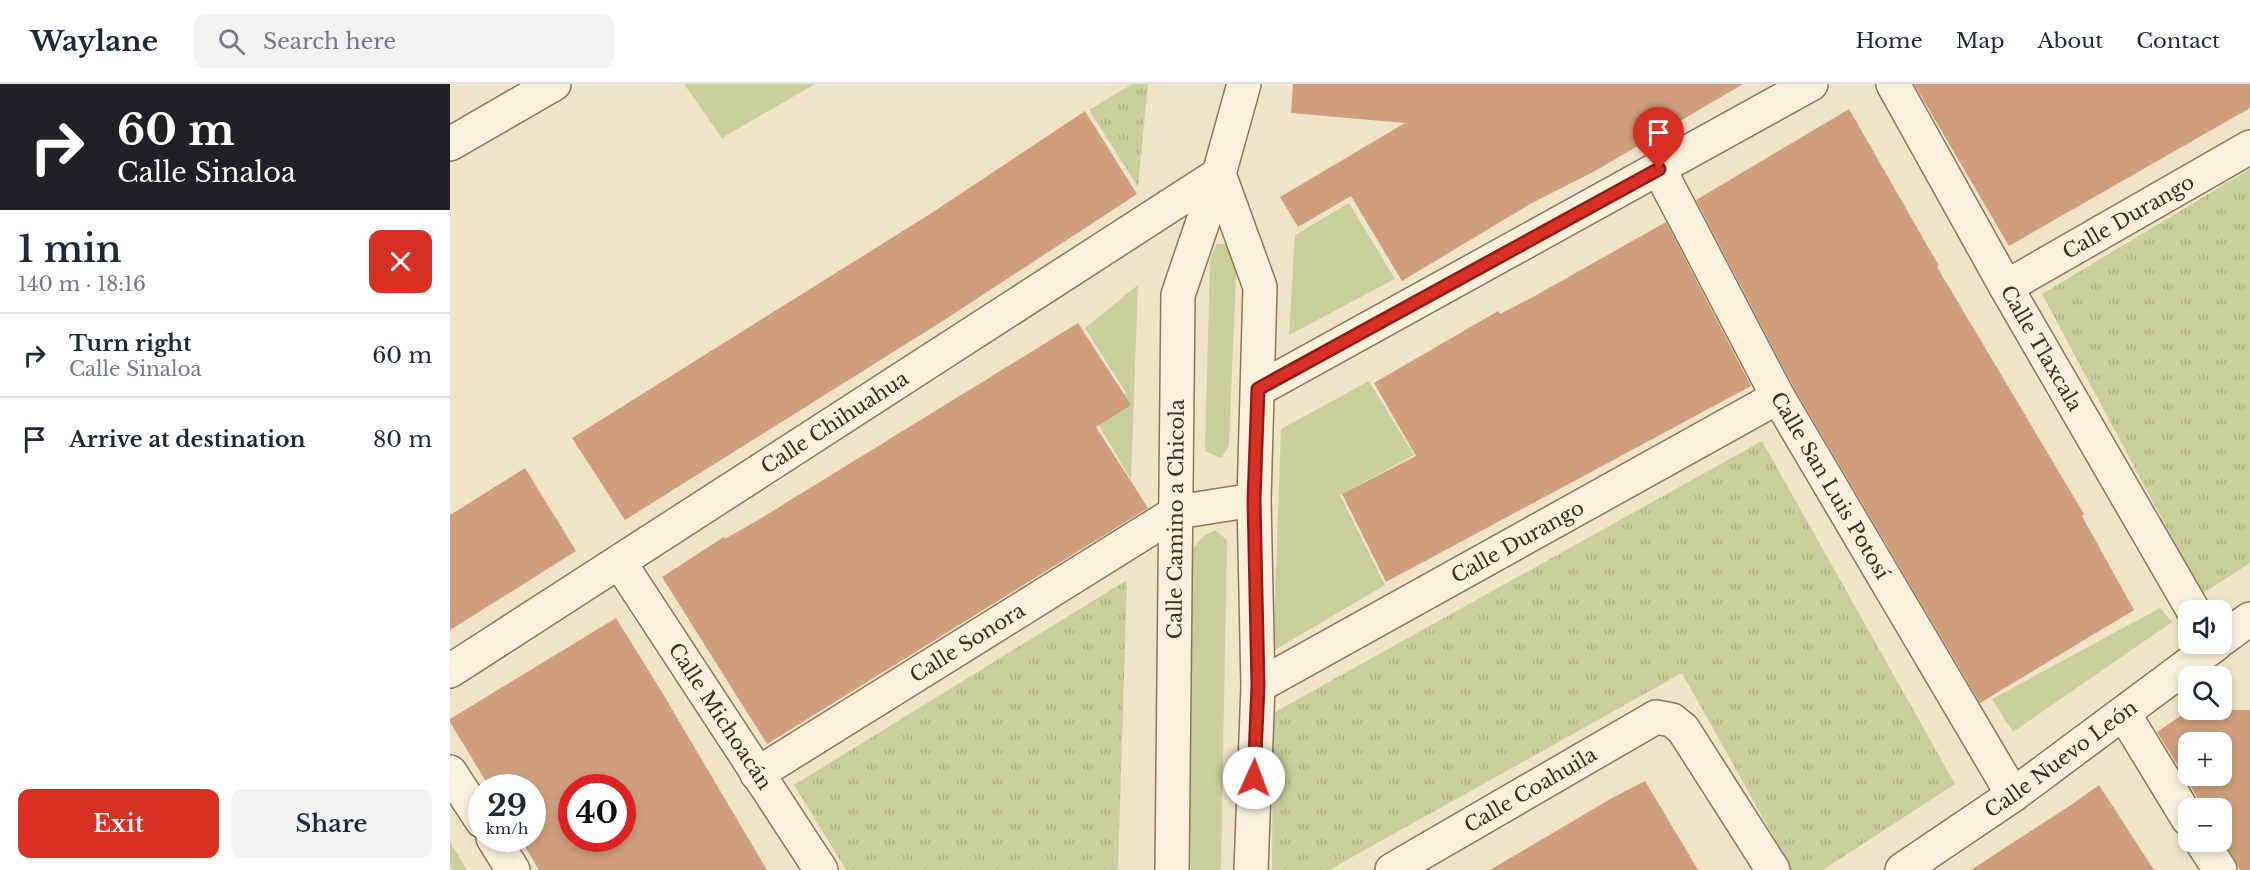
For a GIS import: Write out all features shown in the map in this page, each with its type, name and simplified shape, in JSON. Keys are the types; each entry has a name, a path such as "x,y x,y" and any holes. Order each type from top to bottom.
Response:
{"street":[{"path":"450,144 554,84"},
{"name":"Calle Camino a Chicola","path":"1172,870 1178,295 1219,174 1244,84"},
{"path":"1258,389 1811,84"},
{"name":"Calle Tlaxcala","path":"1893,84 2006,287 2187,600"},
{"name":"Calle Durango","path":"2006,287 2250,147"},
{"name":"Calle San Luis Potosí","path":"1659,169 1778,397 2013,795"},
{"path":"1219,174 1260,286 1254,500 1258,686 1251,870"},
{"name":"Calle Chihuahua","path":"450,671 1219,174"},
{"name":"Calle Durango","path":"1258,686 1778,397"},
{"path":"1177,512 1254,500"},
{"name":"Calle Sonora","path":"757,774 1177,512"},
{"name":"Calle Michoacán","path":"620,563 821,870"},
{"name":"Calle Nuevo León","path":"2232,632 2250,619"},
{"name":"Calle Nuevo León","path":"1902,870 2013,795 2202,654"},
{"path":"2124,714 2178,803"},
{"name":"Calle Coahuila","path":"1392,870 1656,717 1672,720 1683,729 1773,870"},
{"path":"450,772 468,800"},
{"path":"502,852 513,870"},
{"path":"2208,852 2220,870"}],"green space":[{"path":"684,84 815,84 722,138"},
{"path":"1132,84 1148,84 1138,187 1089,110"},
{"path":"2250,169 2250,563 2202,594 2042,294"},
{"path":"1349,203 1395,279 1289,335 1295,235"},
{"path":"1217,244 1227,244 1237,251 1229,446 1221,458 1205,451 1210,258"},
{"path":"1138,285 1131,480 1094,417 1126,393 1085,328"},
{"path":"1369,381 1414,455 1340,495 1385,585 1273,651 1281,429"},
{"path":"1762,441 1955,784 1823,870 1792,870 1682,673 1329,870 1272,870 1273,713"},
{"path":"1215,530 1227,540 1221,870 1189,870 1192,550 1202,537"},
{"path":"1127,580 1118,870 846,870 794,785"},
{"path":"2160,608 2172,622 2013,732 1992,699"},
{"path":"450,842 467,870 453,870 450,866"}],"building":[{"path":"1293,84 1743,84 1595,171 1530,204 1402,281 1351,196 1298,227 1280,197 1405,123 1291,113"},
{"path":"1914,84 2250,84 2250,108 2009,246"},
{"path":"1849,109 1939,266 1937,267 2084,514 2082,516 2134,610 1980,703 1794,388 1696,200"},
{"path":"1085,111 1137,194 949,317 625,520 572,438 930,214"},
{"path":"1666,222 1751,386 1386,582 1342,494 1416,456 1374,383 1498,311 1500,314 1533,297"},
{"path":"1078,323 1131,405 1096,427 1148,508 767,744 662,577 724,537 725,539 758,520"},
{"path":"525,468 576,551 450,630 450,515"},
{"path":"616,618 767,870 539,870 528,852 546,852 546,774 482,774 450,719"},
{"path":"2232,710 2250,710 2250,870 2240,870 2230,852 2232,852 2232,798 2198,798 2190,786 2232,786 2232,732 2178,732 2178,766 2157,732 2178,718 2178,720 2232,720"},
{"path":"1645,781 1698,870 1490,870 1612,798"},
{"path":"2099,785 2154,870 1971,870 2071,805"}],"route":[{"path":"1254,778 1258,686 1254,500 1258,389 1659,169"}]}
